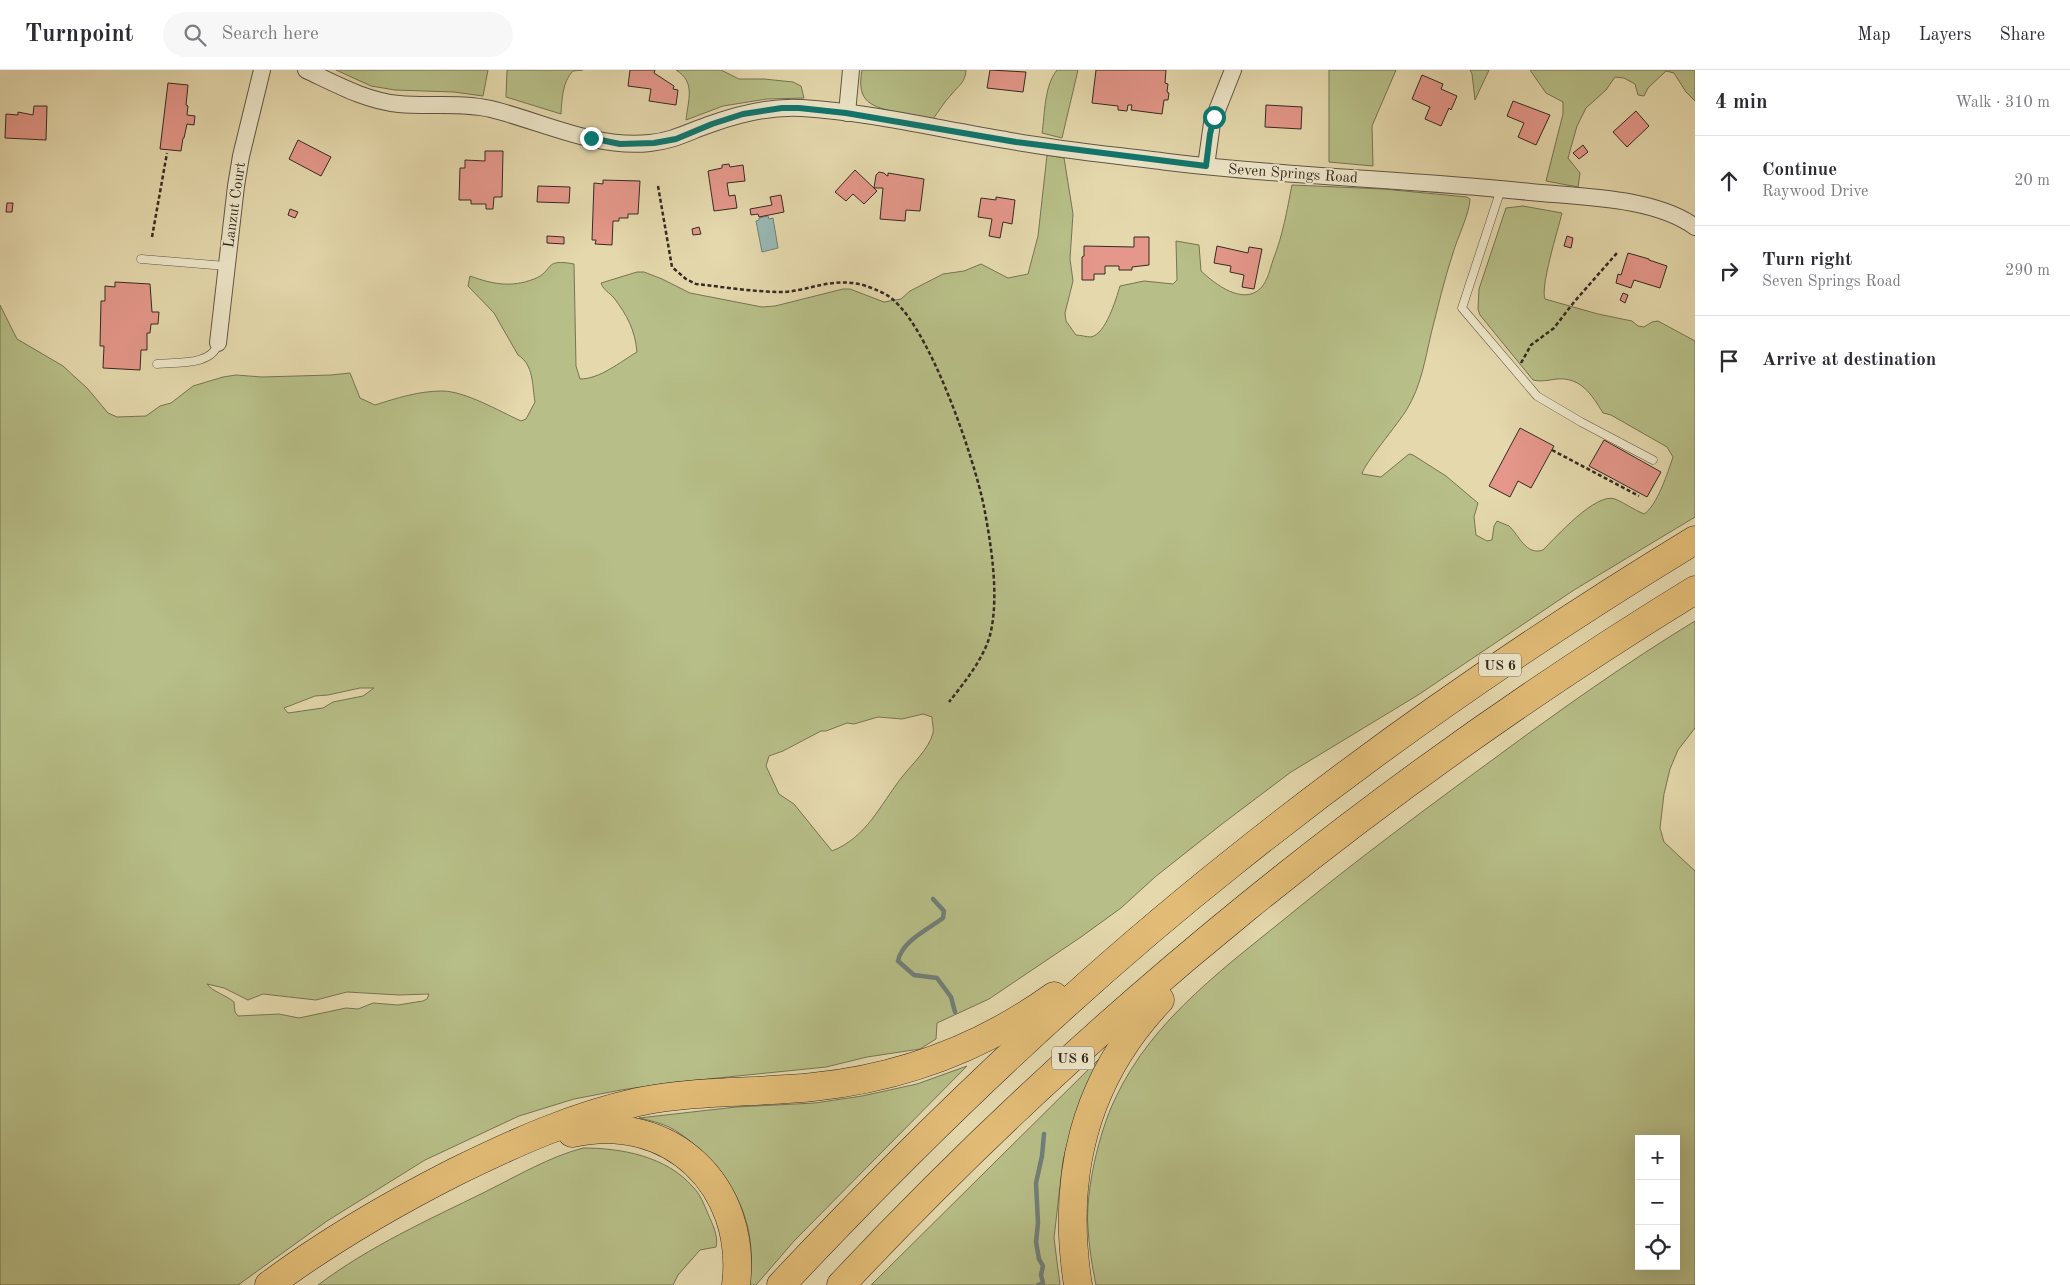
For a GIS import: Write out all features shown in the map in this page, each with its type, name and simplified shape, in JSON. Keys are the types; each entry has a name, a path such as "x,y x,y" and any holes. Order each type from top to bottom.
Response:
{"highway":[{"name":"US 6","path":"781,1285 872,1190 995,1069 1072,999 1191,897 1353,770 1445,703 1602,597 1695,540"},
{"name":"US 6","path":"841,1285 927,1196 1052,1076 1195,951 1322,848 1404,787 1532,696 1695,590"},
{"path":"1078,1285 1072,1229 1076,1169 1084,1131 1104,1079 1133,1032 1155,1005 1195,966 1246,925 1322,848"},
{"path":"268,1285 351,1230 433,1183 534,1135 586,1116 641,1102 667,1098 707,1093 812,1087 848,1082 887,1075 956,1052 1019,1020 1055,995 1112,949 1154,919 1191,897"},
{"path":"287,1285 372,1230 469,1177 544,1142 596,1129 624,1129 651,1137 677,1150 701,1169 720,1196 732,1224 738,1255 736,1285"}],"street":[{"name":"Lanzut Court","path":"218,343 241,156 262,70"},
{"name":"Seven Springs Road","path":"306,70 380,101 400,104 479,107 591,138 620,144 654,143 676,139 712,124 761,111 799,108 846,113 1016,142 1244,171 1501,189 1638,204 1670,213 1695,227"},
{"path":"846,113 851,70"},
{"path":"1206,166 1212,123 1233,70"}],"lane":[{"path":"1501,189 1462,308 1532,392 1546,402 1653,460"},
{"path":"141,259 226,266"},
{"path":"157,364 207,357 215,352 218,343"}],"path":[{"path":"152,237 167,153"},
{"path":"658,186 672,267 686,279 696,284 784,292 837,282 855,282 887,295 901,307 921,336 938,369 971,460 984,506 991,547 994,604 991,633 974,671 949,702"},
{"path":"1516,373 1530,346 1554,328 1617,252"},
{"path":"1552,450 1639,496"}],"green space":[{"path":"336,70 488,70 483,96 454,92 395,90 371,86"},
{"path":"507,70 583,70 573,71 569,75 563,91 561,114 506,97"},
{"path":"676,70 721,70 739,79 793,82 801,86 804,98 767,99 723,106 686,120 689,99 688,86 686,80"},
{"path":"862,70 966,71 963,81 933,119 873,105 864,96 861,89"},
{"path":"1057,70 1078,70 1062,138 1042,133 1047,92"},
{"path":"1329,70 1396,70 1372,126 1373,166 1329,162"},
{"path":"1470,70 1489,70 1475,100 1472,74"},
{"path":"1530,70 1695,70 1695,101 1686,92 1674,73 1666,71 1648,88 1644,96 1638,95 1635,84 1624,78 1615,77 1606,90 1586,108 1577,126 1568,158 1580,173 1578,187 1546,181 1563,114 1563,102 1546,93"},
{"path":"1047,155 1064,158 1073,214 1070,259 1073,281 1065,313 1066,321 1076,335 1091,337 1101,330 1106,323 1120,286 1144,281 1173,284 1177,280 1176,241 1199,245 1201,271 1221,287 1246,295 1254,293 1261,288 1267,278 1279,241 1292,185 1383,189 1467,197 1470,199 1468,211 1447,273 1416,391 1407,409 1368,462 1362,474 1381,477 1409,454 1413,455 1446,476 1478,503 1474,517 1476,535 1487,541 1492,540 1494,526 1497,521 1509,526 1523,544 1537,551 1543,550 1566,526 1598,502 1615,499 1644,514 1658,496 1673,457 1667,447 1611,415 1603,413 1595,400 1579,384 1565,379 1533,380 1480,315 1478,309 1479,289 1506,208 1523,206 1562,213 1547,271 1545,299 1598,314 1632,321 1638,326 1644,327 1658,321 1695,341 1695,517 1574,590 1418,695 1291,772 1155,877 1121,908 1081,937 989,999 937,1023 936,1039 920,1049 867,1057 826,1067 669,1083 621,1090 574,1099 519,1116 425,1160 327,1221 238,1285 0,1285 0,305 17,339 63,366 88,389 108,413 117,417 146,416 160,406 171,403 193,386 223,377 236,375 262,377 350,373 360,398 375,405 400,397 442,391 461,394 521,421 526,419 535,402 530,370 518,355 494,313 468,286 470,276 494,283 509,284 534,279 553,264 574,264 576,366 580,379 602,373 637,352 632,330 623,311 601,283 637,272 644,272 690,293 762,307 775,306 843,289 850,289 884,302 901,299 910,291 943,274 964,271 981,264 1008,278 1028,274 1038,236","holes":["360,688 374,688 363,696 333,702 323,708 288,713 284,708 315,696","923,714 932,717 933,733 928,745 864,829 844,845 832,851 794,804 779,794 766,766 769,756 783,751 821,731 847,723 854,724 878,717 902,719","207,984 224,988 248,1000 263,994 316,1000 347,992 399,995 429,994 427,999 423,1001 398,1005 373,1003 358,1009 346,1008 299,1018 279,1014 238,1016 235,1012 234,1002"]},
{"path":"1695,621 1695,728 1678,750 1670,769 1664,794 1660,828 1664,842 1695,871 1695,1285 1096,1285 1088,1228 1089,1197 1094,1162 1115,1099 1131,1070 1150,1042 1172,1017 1220,971 1322,889 1544,722 1619,670"},
{"path":"1101,1057 1080,1100 1063,1160 1054,1238 1060,1285 871,1285"},
{"path":"967,1066 794,1241 756,1285 749,1285 751,1249 749,1231 744,1214 729,1183 706,1155 684,1136 666,1126 639,1118 736,1107 815,1103 862,1096 917,1084"},
{"path":"583,1148 598,1148 642,1156 670,1168 682,1176 700,1196 715,1230 716,1247 700,1250 678,1275 673,1285 318,1285 358,1258 400,1234 533,1167"}],"water":[{"path":"768,216 769,219 773,218 778,248 762,252 756,221 759,218"}],"building":[{"path":"630,70 655,70 654,73 674,86 673,89 678,90 676,105 649,101 651,89 628,86"},
{"path":"990,70 1026,72 1023,92 987,88"},
{"path":"1096,70 1166,70 1165,83 1168,84 1167,92 1169,93 1168,100 1164,100 1162,114 1131,110 1132,105 1128,105 1127,111 1118,110 1118,106 1092,103"},
{"path":"1422,75 1443,84 1441,89 1457,96 1441,126 1425,119 1430,107 1412,99"},
{"path":"168,83 188,85 187,115 195,116 194,125 187,124 181,151 160,149"},
{"path":"1513,101 1550,115 1536,145 1518,137 1524,123 1507,116"},
{"path":"1266,105 1302,107 1301,129 1265,127"},
{"path":"34,106 47,106 46,140 5,138 6,114 18,115 18,112 33,115"},
{"path":"1636,111 1649,126 1627,147 1613,132"},
{"path":"298,140 331,157 321,176 289,159"},
{"path":"1583,145 1588,152 1579,159 1573,153"},
{"path":"485,151 503,151 502,197 494,197 493,209 486,209 486,204 471,204 471,200 459,200 460,168 465,168 465,160 485,161"},
{"path":"729,164 730,167 743,165 745,181 727,183 729,196 735,195 737,208 714,211 708,171 722,168 722,165"},
{"path":"855,170 877,191 864,204 853,194 846,201 835,192"},
{"path":"879,172 888,176 888,173 924,179 920,211 906,210 905,221 880,219 883,188 874,188 876,175"},
{"path":"603,180 640,181 638,214 628,214 628,218 619,218 619,221 613,221 612,245 595,244 596,240 592,240 594,183 603,184"},
{"path":"538,186 570,187 569,203 537,202"},
{"path":"781,195 784,212 759,217 758,214 751,215 750,209 772,205 770,197"},
{"path":"996,197 1015,200 1012,224 1003,222 1000,238 989,236 992,219 978,217 981,198 996,200"},
{"path":"7,203 13,203 12,212 6,212"},
{"path":"290,209 298,212 295,218 288,215"},
{"path":"699,227 701,234 693,235 692,229"},
{"path":"547,236 564,237 564,244 547,243"},
{"path":"1567,236 1573,238 1571,248 1564,246"},
{"path":"1134,237 1149,237 1149,265 1132,267 1132,270 1119,270 1119,266 1105,266 1105,274 1094,274 1094,280 1082,280 1084,246 1134,247"},
{"path":"1217,246 1248,253 1249,247 1262,249 1254,289 1242,287 1244,275 1230,272 1231,266 1214,263"},
{"path":"1628,253 1667,266 1660,288 1634,280 1631,288 1616,283 1618,274 1621,275"},
{"path":"115,282 150,284 152,312 159,312 158,324 151,324 150,333 147,333 147,350 141,350 140,370 103,368 104,346 100,346 101,301 105,301 105,286 115,287"},
{"path":"1623,293 1628,295 1625,303 1620,300"},
{"path":"1520,428 1554,446 1531,488 1518,481 1510,497 1489,486"},
{"path":"1604,440 1661,472 1647,497 1589,466"}],"waterway":[{"path":"933,899 944,911 943,918 910,942 900,954 898,961 914,975 937,978 951,997 955,1012"},
{"path":"1038,1285 1043,1283 1041,1275 1043,1266 1039,1259 1036,1242 1038,1223 1036,1183 1042,1156 1044,1134"}],"route":[{"path":"591,138 620,144 654,143 676,139 743,114 782,108 799,108 846,113 1016,142 1206,166 1214,117"}]}
